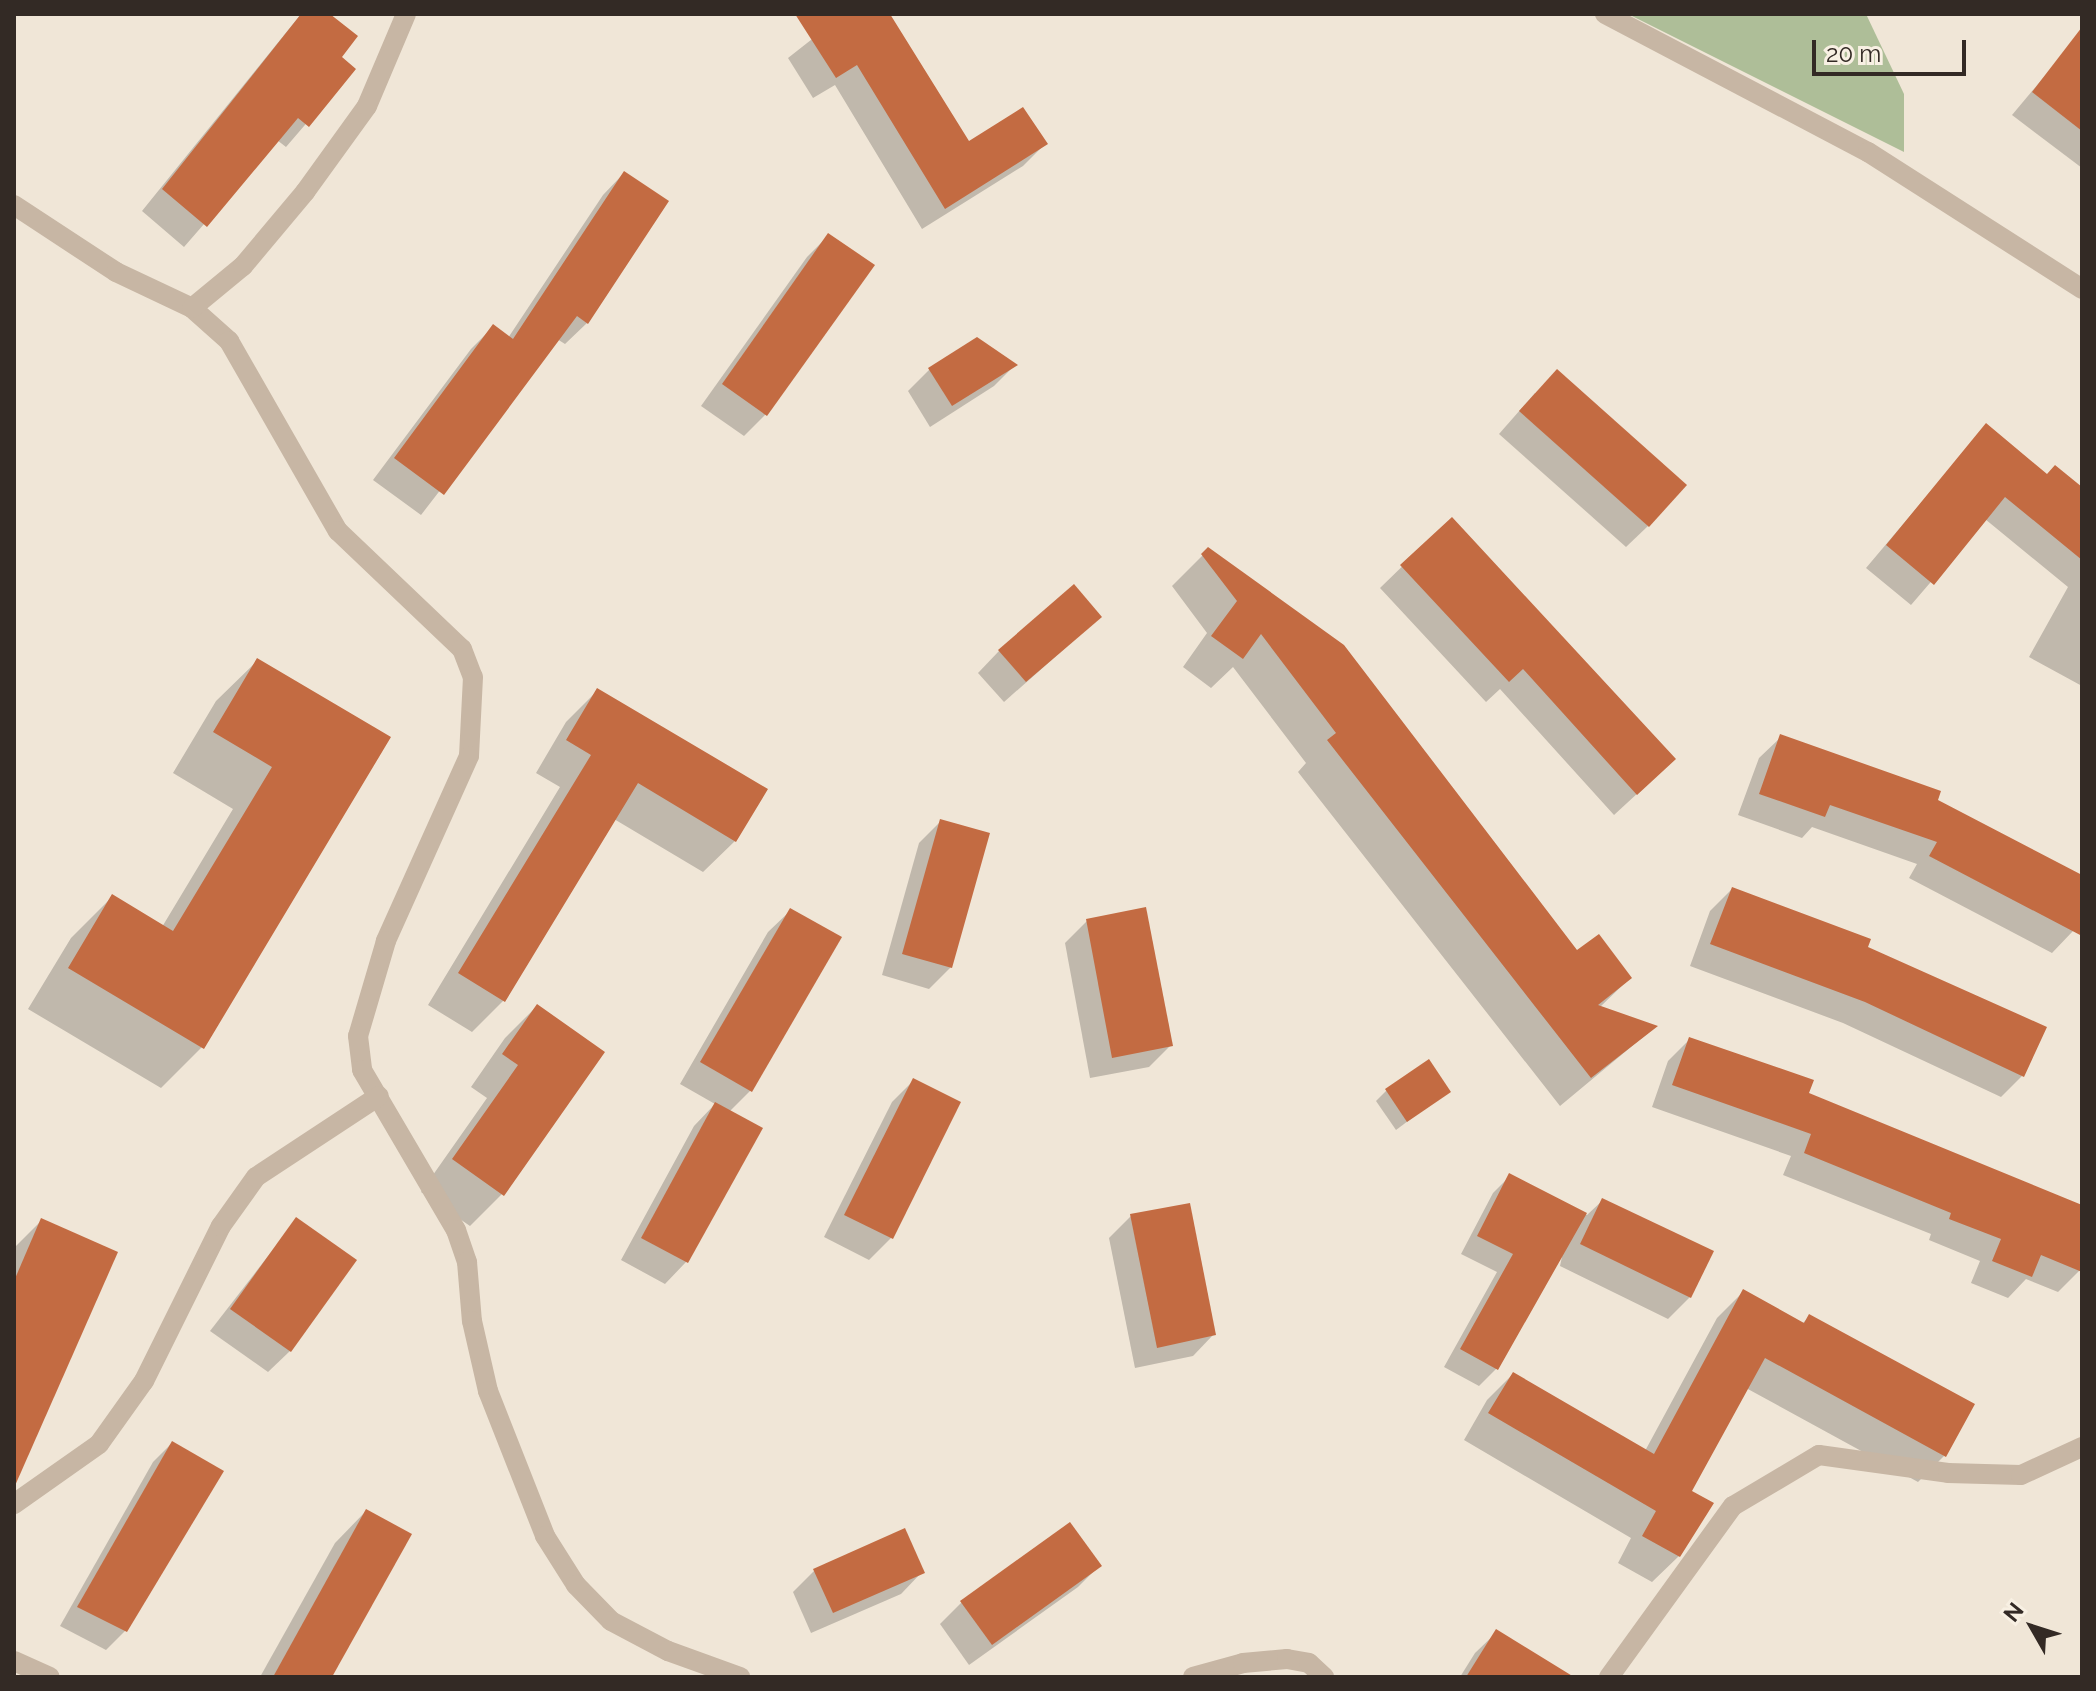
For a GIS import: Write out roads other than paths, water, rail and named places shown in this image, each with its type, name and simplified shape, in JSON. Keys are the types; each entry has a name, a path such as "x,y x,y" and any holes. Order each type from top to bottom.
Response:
{"street":[{"path":"192,308 243,266 305,192 367,106 406,14"},
{"path":"1605,14 1868,152 2082,289"},
{"path":"14,205 116,272 192,308 229,341 338,531 462,649 473,677 469,756 386,941 358,1036 362,1070 456,1230 467,1262 472,1321 488,1391 545,1536 576,1585 611,1621 668,1651 735,1677"},
{"path":"14,1504 99,1444 144,1381 221,1226 256,1177 379,1096"},
{"path":"1609,1677 1733,1506 1819,1455 1948,1473 2021,1475 2082,1447"},
{"path":"1193,1677 1243,1663 1287,1659 1309,1663 1324,1677"},
{"path":"14,1661 50,1677"}]}
